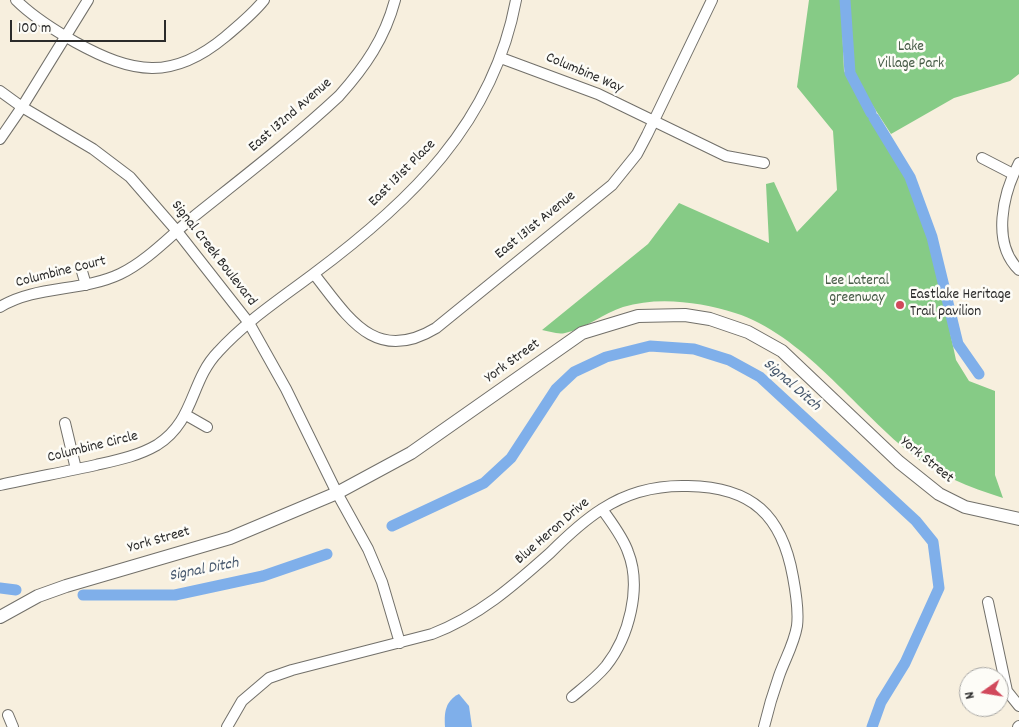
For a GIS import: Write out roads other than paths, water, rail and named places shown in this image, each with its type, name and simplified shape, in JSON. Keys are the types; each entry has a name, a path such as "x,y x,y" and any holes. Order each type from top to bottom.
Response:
{"street":[{"path":"16,0 66,36 112,60 129,66 155,68 177,65 206,53 252,13 264,0"},
{"path":"0,139 22,108 88,0"},
{"name":"East 132nd Avenue","path":"176,230 339,96 361,72 377,48 395,0"},
{"name":"East 131st Place","path":"249,323 314,274 394,207 442,159 473,116 501,58 516,0"},
{"name":"East 131st Avenue","path":"314,274 348,318 361,330 372,336 394,342 408,341 436,328 612,185 637,154 712,0"},
{"name":"Columbine Way","path":"501,58 598,94 726,156 764,163"},
{"name":"Signal Creek Boulevard","path":"0,91 22,108 93,150 130,177 176,230 249,323 286,389 382,582 400,643"},
{"path":"982,158 1013,174"},
{"path":"1019,163 1013,174 1004,205 1003,229 1008,253 1019,270"},
{"name":"Columbine Court","path":"0,307 13,300 43,292 86,286 121,273 176,230"},
{"path":"81,268 86,286"},
{"name":"York Street","path":"0,617 38,596 230,538 337,493 410,453 582,334 638,316 684,315 710,319 737,327 772,345 797,364 924,484 965,507 1019,519"},
{"name":"Columbine Circle","path":"0,485 138,455 167,438 186,415 208,363 249,323"},
{"path":"186,415 206,427"},
{"path":"65,423 76,469"},
{"name":"Blue Heron Drive","path":"227,727 242,701 269,678 292,670 400,643 450,627 483,609 518,582 579,526 602,509 628,495 651,488 707,486 732,490 766,514 779,531 789,553 796,595 797,625 764,727"},
{"path":"572,698 607,664 617,650 630,612 633,587 628,550 602,509"},
{"path":"988,602 1007,691 1019,706"},
{"path":"8,715 13,727"}],"water":[{"path":"459,694 469,706 472,727 445,727 446,708 451,700"}],"waterway":[{"path":"845,0 850,73 871,113"},
{"path":"874,118 910,177 932,237 958,344 979,374"},
{"name":"Signal Ditch","path":"392,526 484,483 511,458 556,389 574,372 606,357 650,346 694,349 729,360 760,377 916,521 933,542 939,588 905,663 881,702 872,727"},
{"name":"Signal Ditch","path":"83,595 175,595 263,576 327,554"},
{"name":"Signal Ditch","path":"0,588 16,590"}],"place":[{"name":"Eastlake Heritage Trail pavilion","path":"900,305"}],"park label":[{"name":"Lake Village Park","path":"911,56"},
{"name":"Lee Lateral greenway","path":"857,290"}]}
